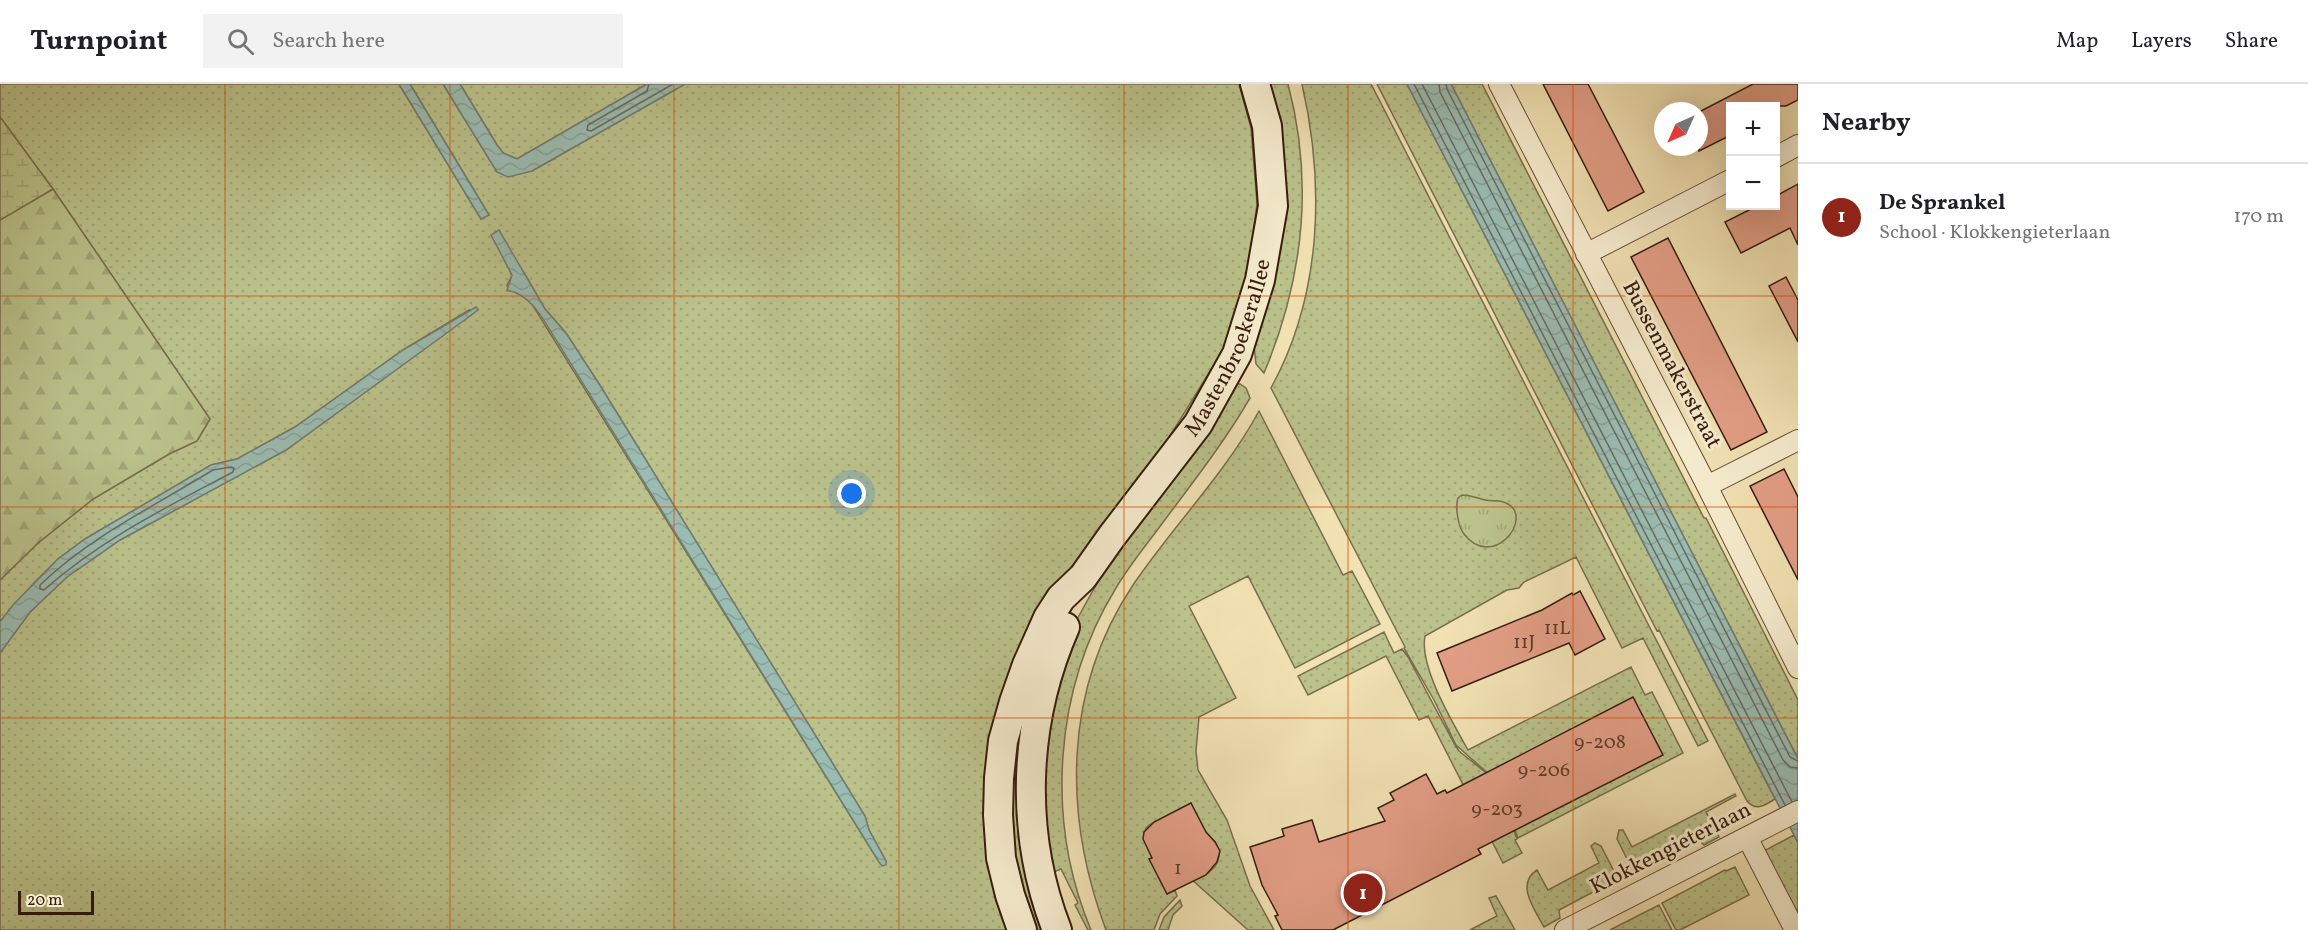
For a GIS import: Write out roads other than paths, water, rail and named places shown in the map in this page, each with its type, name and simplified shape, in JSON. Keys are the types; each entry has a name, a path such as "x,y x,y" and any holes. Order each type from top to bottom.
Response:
{"main road":[{"name":"Mastenbroekerallee","path":"1022,930 1010,896 1001,858 999,778 1003,741 1026,665 1060,598 1083,577 1198,424 1237,354 1260,280 1273,206 1267,126 1255,84"},
{"name":"Mastenbroekerallee","path":"1057,930 1046,897 1031,822 1033,740 1052,657 1083,577"}],"street":[{"name":"Bussenmakerstraat","path":"1499,84 1707,486 1798,668"},
{"path":"1778,156 1798,145"},
{"path":"1586,255 1726,183"},
{"path":"1707,486 1798,440"},
{"name":"Klokkengieterlaan","path":"1565,930 1798,811"},
{"path":"1746,837 1794,930"}],"water":[{"path":"399,84 410,84 489,215 481,219"},
{"path":"443,84 460,84 503,153 517,159 647,84 685,84 532,171 508,177 497,172"},
{"path":"1407,84 1451,84 1798,759 1798,843"},
{"path":"499,230 545,309 566,333 601,387 865,816 869,830 886,865 882,866 879,862 543,318 524,297 507,290 512,275 491,235"},
{"path":"476,307 478,310 286,450 120,540 67,577 30,612 0,653 0,622 13,605 58,559 85,539 211,465 237,459 295,427 403,350"}],"place":[{"name":"De Sprankel","path":"1363,893"}]}
